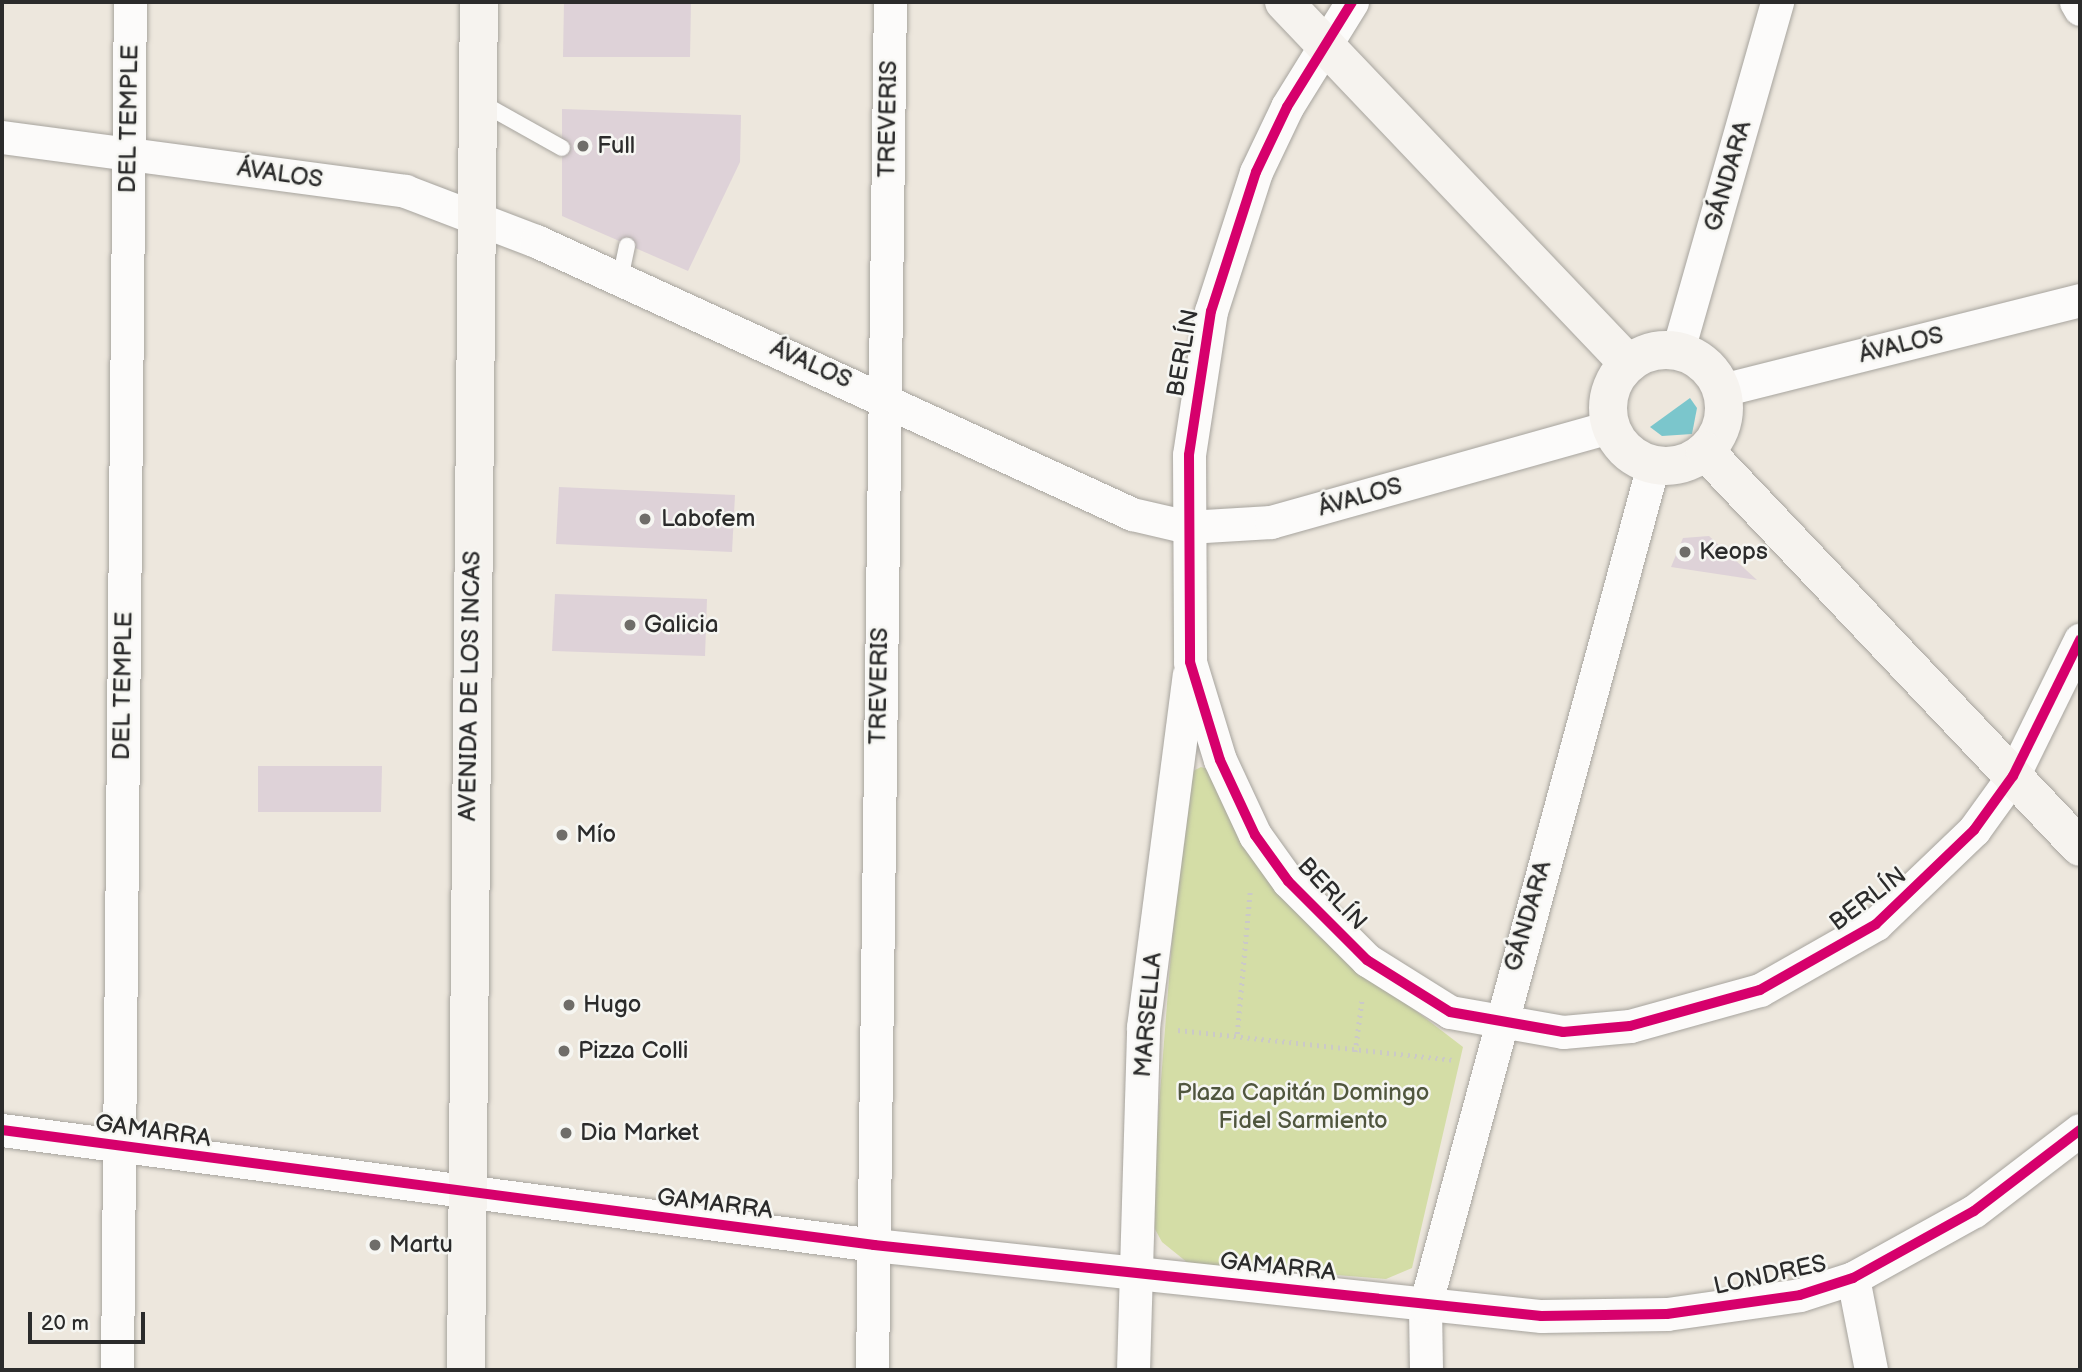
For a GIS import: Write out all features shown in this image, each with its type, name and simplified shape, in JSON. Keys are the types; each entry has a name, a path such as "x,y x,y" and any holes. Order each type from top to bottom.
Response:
{"street":[{"name":"DEL TEMPLE","path":"117,1370 130,2"},
{"name":"AVENIDA DE LOS INCAS","path":"466,1370 479,2"},
{"name":"TREVERIS","path":"873,1370 882,396 890,2"},
{"path":"1284,2 1628,363"},
{"name":"BERLÍN","path":"1352,2 1324,43 1256,172 1230,241 1197,383 1188,527 1190,662 1220,760 1255,835 1287,881 1367,960 1450,1012 1497,1025 1563,1032 1630,1026 1760,990 1877,924 1974,831 2013,776 2080,640"},
{"name":"GÁNDARA","path":"1678,350 1777,2"},
{"path":"2076,2 2080,9"},
{"name":"ÁVALOS","path":"2,137 405,191 476,217 620,279 882,396 1132,514 1188,527 1271,522 1610,427"},
{"name":"ÁVALOS","path":"1722,390 2080,300"},
{"path":"1678,350 1705,364 1722,390 1723,423 1705,451 1681,464 1653,465 1626,452 1610,427 1609,392 1628,363 1651,351 1678,350"},
{"path":"1705,451 2080,847"},
{"name":"GÁNDARA","path":"1426,1370 1425,1306 1497,1025 1653,465"},
{"name":"MARSELLA","path":"1133,1370 1133,1273 1143,1027 1190,662"},
{"name":"GAMARRA","path":"2,1130 119,1149 874,1245 1425,1306"},
{"name":"LONDRES","path":"1425,1306 1541,1316 1667,1314 1800,1294 1853,1278 1974,1211 2080,1130"},
{"path":"1853,1278 1871,1370"}],"lane":[{"path":"478,101 562,148"},
{"path":"620,279 627,246"}],"path":[{"path":"1237,1034 1255,835"},
{"path":"1355,1052 1367,960"},
{"path":"1143,1027 1237,1034 1355,1052 1487,1063"}],"green space":[{"name":"Plaza Capitán Domingo Fidel Sarmiento","path":"1201,767 1214,771 1266,869 1317,935 1463,1047 1412,1268 1386,1279 1188,1263 1162,1242 1150,1220 1185,775"}],"water":[{"path":"1690,398 1697,408 1692,434 1662,436 1650,427"}],"building":[{"path":"564,2 691,2 690,57 563,57"},
{"path":"562,109 741,115 740,162 688,271 562,216"},
{"name":"Labofem","path":"559,487 735,495 732,552 556,544"},
{"path":"1709,536 1757,580 1671,567 1683,538"},
{"name":"Galicia","path":"555,594 707,599 705,656 552,651"},
{"path":"258,766 382,766 381,812 258,812"}],"cycle path":[{"path":"1352,2 1287,107 1256,172 1211,311 1189,455 1190,662 1220,760 1255,835 1288,881 1367,960 1450,1012 1563,1032 1630,1026 1760,990 1876,924 1974,830 2013,776 2080,640"},
{"path":"2,1130 874,1245 1541,1316 1667,1314 1800,1295 1853,1278 1974,1211 2080,1130"}],"place":[{"name":"Full","path":"583,146"},
{"name":"Labofem","path":"645,519"},
{"name":"Keops","path":"1685,552"},
{"name":"Galicia","path":"630,625"},
{"name":"Mío","path":"562,835"},
{"name":"Hugo","path":"569,1005"},
{"name":"Pizza Colli","path":"564,1051"},
{"name":"Dia Market","path":"566,1133"},
{"name":"Martu","path":"375,1245"}]}
